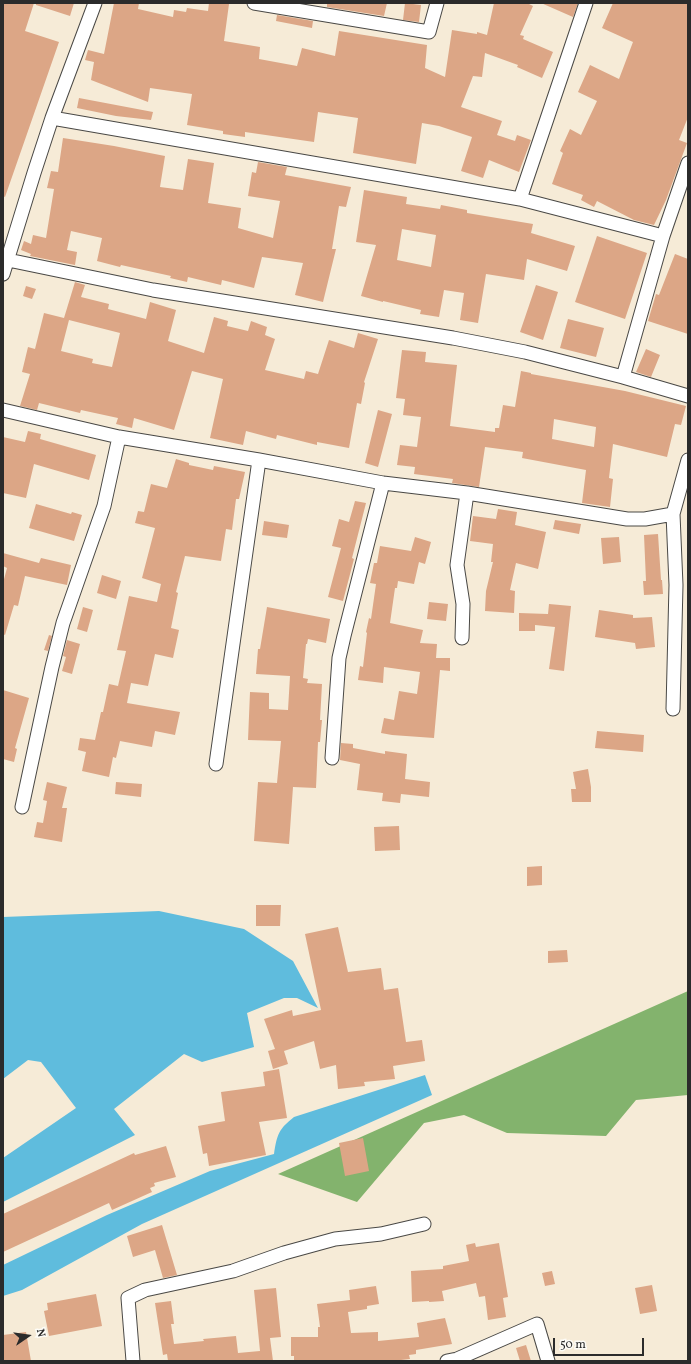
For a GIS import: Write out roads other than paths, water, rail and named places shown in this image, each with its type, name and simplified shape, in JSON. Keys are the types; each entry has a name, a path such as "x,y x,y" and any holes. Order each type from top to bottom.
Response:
{"street":[{"path":"3,274 52,118 95,3"},
{"path":"259,3 429,32 437,3"},
{"path":"520,199 586,3"},
{"path":"52,118 520,199 663,236"},
{"path":"623,376 663,236 688,163"},
{"path":"8,260 153,290 453,338 525,352 623,376 688,396"},
{"path":"3,410 119,438 259,460 383,483 467,494 627,519 645,519 673,514"},
{"path":"22,807 63,623 104,506 119,438"},
{"path":"216,764 259,460"},
{"path":"673,709 676,585 673,514 688,460"},
{"path":"332,758 339,658 383,483"},
{"path":"462,638 463,604 457,566 467,494"},
{"path":"133,1361 128,1298 145,1290 233,1271 284,1253 335,1239 381,1234 424,1224"},
{"path":"447,1361 457,1359 537,1324 548,1361"}],"water":[{"path":"159,911 244,929 293,961 318,1008 297,998 284,998 247,1013 254,1047 202,1062 184,1054 114,1109 135,1135 3,1202 3,1158 76,1108 41,1062 28,1060 3,1079 3,917"},
{"path":"425,1075 432,1095 142,1224 22,1290 3,1296 3,1265 107,1215 210,1171 274,1154 276,1141 280,1132 294,1117"}]}
